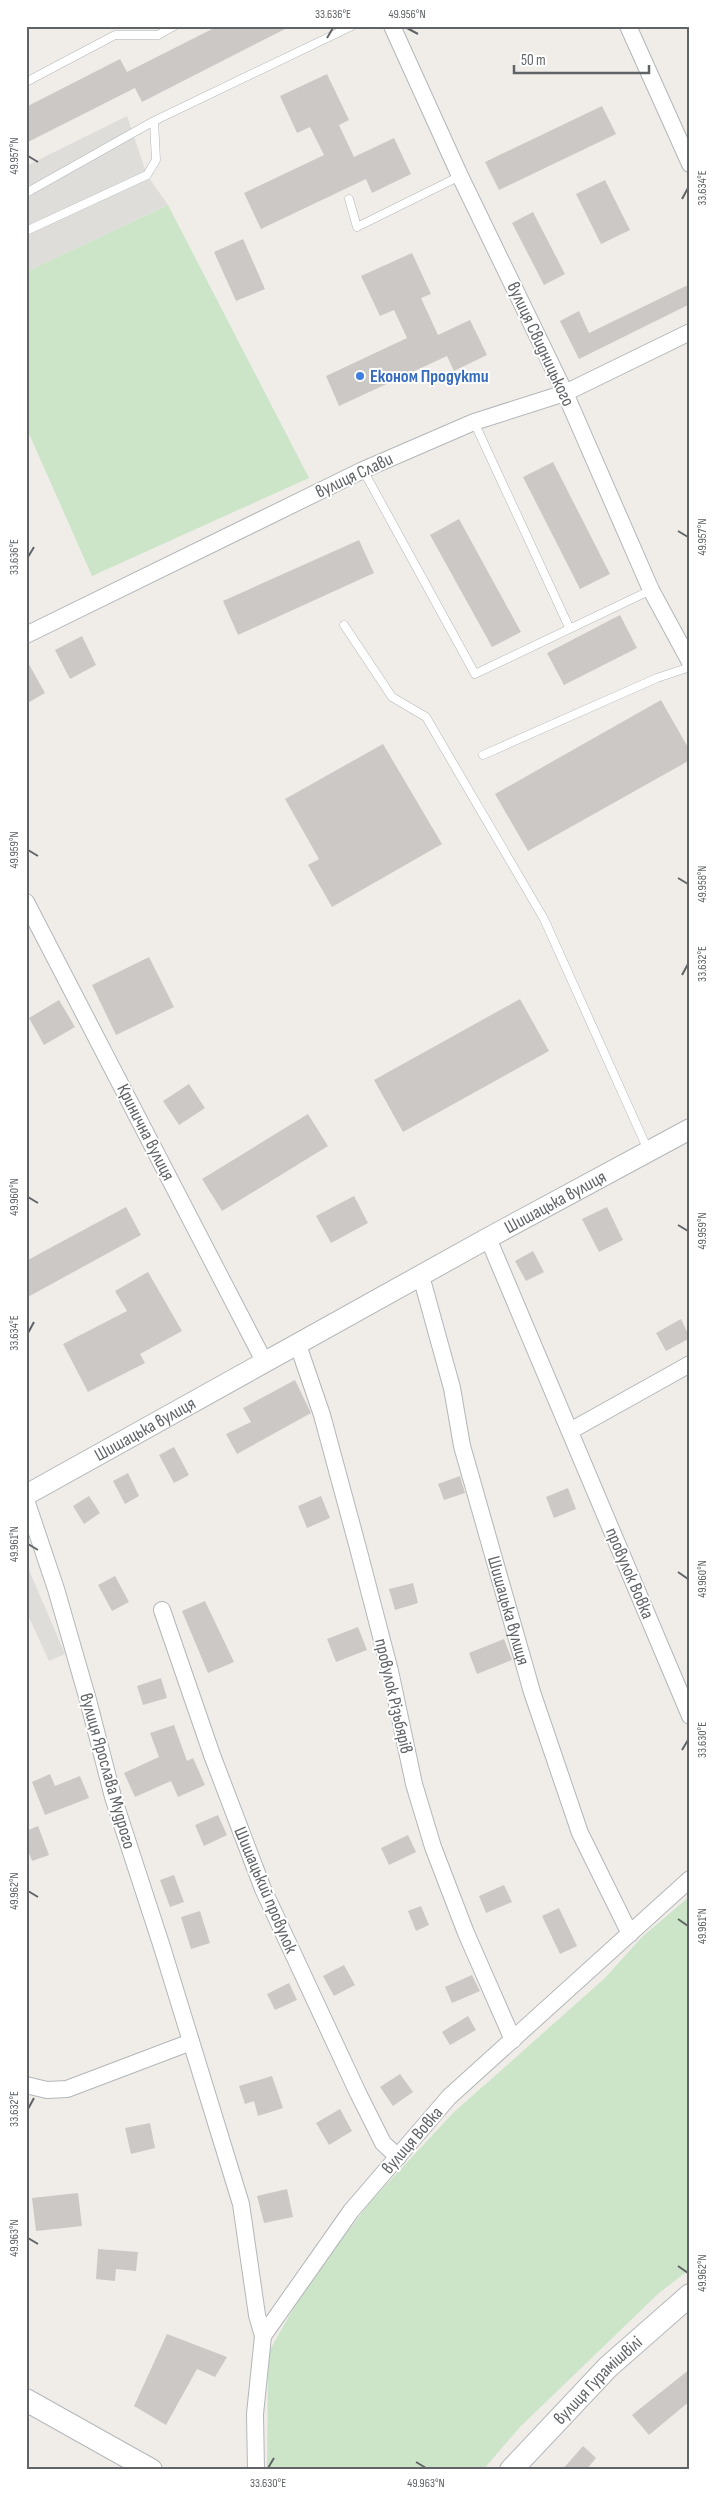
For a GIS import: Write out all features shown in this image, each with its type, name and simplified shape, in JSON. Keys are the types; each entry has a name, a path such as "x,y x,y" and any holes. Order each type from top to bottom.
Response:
{"main road":[{"name":"вулиця Гурамішвілі","path":"511,2470 608,2367 690,2295"},
{"path":"26,2400 151,2470"}],"street":[{"name":"вулиця Свидницького","path":"392,26 460,176 565,393 651,590 690,662"},
{"path":"628,26 690,164"},
{"name":"вулиця Слави","path":"26,635 363,470 474,422 565,393 690,332"},
{"name":"Кринична вулиця","path":"26,902 265,1363"},
{"name":"Шишацька вулиця","path":"26,1495 488,1238 690,1129"},
{"name":"провулок Вовка","path":"488,1238 690,1716"},
{"name":"Шишацька вулиця","path":"421,1276 452,1388 462,1446 532,1692 580,1833 630,1934"},
{"name":"провулок Різьбярів","path":"298,1345 322,1415 368,1586 390,1671 414,1784 433,1847 466,1933 513,2040"},
{"path":"570,1431 690,1364"},
{"name":"вулиця Ярослава Мудрого","path":"26,1500 61,1607 113,1797 241,2204 257,2315 263,2336"},
{"name":"Шишацький провулок","path":"162,1610 212,1755 263,1889 383,2143 398,2157"},
{"name":"вулиця Вовка","path":"256,2470 255,2414 263,2336 351,2211 449,2097 690,1879"},
{"path":"26,2085 46,2090 66,2089 191,2042"}],"lane":[{"path":"26,82 115,35 158,35 174,26"},
{"path":"26,192 154,120 352,26"},
{"path":"26,231 147,175 156,160 154,120"},
{"path":"349,199 357,226 460,176"},
{"path":"474,422 569,628"},
{"path":"363,470 475,674 651,590"},
{"path":"344,625 392,697 426,717 544,919 648,1151"},
{"path":"484,755 657,678 690,667"}],"shaded area":[{"path":"127,116 147,175 168,205 26,272 26,166"},
{"path":"26,1563 65,1654 49,1661 26,1611"}],"green space":[{"path":"168,205 309,478 92,576 26,427 26,272"},
{"path":"690,1896 690,2269 658,2294 520,2427 483,2470 267,2470 268,2353 307,2285 371,2201 453,2113 605,1978 642,1937"}],"building":[{"path":"218,26 291,26 142,102 135,88 26,143 26,107 120,59 127,72"},
{"path":"327,74 349,120 339,125 354,157 394,138 411,174 372,193 366,179 261,229 244,193 324,155 310,127 297,133 280,96"},
{"path":"602,106 616,134 499,190 485,162"},
{"path":"605,180 630,230 601,244 576,194"},
{"path":"533,212 565,274 544,285 512,223"},
{"path":"243,239 265,289 236,301 214,252"},
{"path":"412,253 431,294 421,298 438,335 470,320 487,355 454,371 447,356 339,406 326,376 407,338 394,310 380,316 361,276"},
{"path":"690,284 690,304 579,359 560,321 579,311 589,333"},
{"path":"553,462 610,574 580,589 523,477"},
{"path":"459,519 521,632 492,647 430,535"},
{"path":"359,540 374,573 238,635 223,601"},
{"path":"620,615 637,648 564,685 547,653"},
{"path":"82,636 96,665 70,679 55,650"},
{"path":"26,659 45,693 26,704"},
{"path":"661,700 690,751 690,760 528,851 495,794"},
{"path":"383,744 442,844 332,907 308,865 319,859 285,799"},
{"path":"149,957 174,1007 116,1035 92,985"},
{"path":"520,999 549,1051 403,1132 374,1080"},
{"path":"59,1000 75,1027 44,1045 29,1018"},
{"path":"189,1084 205,1108 179,1125 163,1101"},
{"path":"308,1114 328,1146 222,1211 202,1179"},
{"path":"354,1196 368,1223 331,1243 316,1216"},
{"path":"126,1207 141,1235 26,1298 26,1261"},
{"path":"607,1207 623,1240 599,1252 582,1219"},
{"path":"533,1251 544,1272 526,1281 515,1261"},
{"path":"148,1272 182,1331 140,1354 145,1363 88,1392 63,1344 127,1311 115,1291"},
{"path":"681,1319 690,1338 666,1351 656,1333"},
{"path":"295,1380 311,1413 237,1454 226,1434 251,1422 243,1408"},
{"path":"174,1447 189,1475 174,1483 159,1455"},
{"path":"128,1473 139,1496 125,1504 113,1481"},
{"path":"460,1476 465,1493 444,1500 438,1484"},
{"path":"568,1488 576,1509 554,1518 546,1497"},
{"path":"89,1496 100,1513 84,1524 73,1506"},
{"path":"321,1496 330,1518 307,1528 298,1506"},
{"path":"115,1576 129,1602 112,1611 98,1585"},
{"path":"413,1583 418,1603 395,1610 389,1589"},
{"path":"205,1601 234,1662 208,1673 182,1611"},
{"path":"358,1627 367,1650 336,1662 327,1639"},
{"path":"504,1639 512,1660 477,1674 469,1653"},
{"path":"161,1678 167,1698 143,1705 137,1686"},
{"path":"174,1725 187,1761 193,1758 205,1785 178,1797 171,1781 135,1797 124,1773 159,1757 150,1733"},
{"path":"50,1774 55,1786 80,1776 89,1798 45,1815 32,1782"},
{"path":"218,1815 227,1835 204,1846 195,1825"},
{"path":"38,1826 49,1855 32,1861 26,1845 26,1831"},
{"path":"408,1835 416,1852 389,1865 381,1848"},
{"path":"174,1875 184,1902 170,1907 160,1880"},
{"path":"504,1885 512,1902 486,1913 479,1896"},
{"path":"421,1906 429,1925 416,1931 408,1911"},
{"path":"559,1908 577,1946 560,1954 542,1916"},
{"path":"200,1911 210,1943 191,1949 181,1917"},
{"path":"344,1965 355,1985 334,1996 323,1976"},
{"path":"472,1975 480,1991 452,2003 445,1987"},
{"path":"289,1983 297,2000 275,2010 267,1994"},
{"path":"468,2016 476,2030 450,2045 442,2032"},
{"path":"400,2074 413,2092 393,2106 380,2087"},
{"path":"272,2076 283,2108 258,2116 254,2101 245,2104 239,2086"},
{"path":"340,2109 352,2131 329,2145 316,2123"},
{"path":"150,2123 155,2148 131,2154 125,2128"},
{"path":"287,2189 293,2217 264,2223 257,2196"},
{"path":"78,2193 82,2226 36,2231 32,2198"},
{"path":"98,2249 138,2252 136,2271 116,2269 115,2281 96,2279"},
{"path":"167,2334 227,2357 215,2377 197,2369 166,2425 134,2406"},
{"path":"690,2369 690,2401 649,2435 632,2415"},
{"path":"583,2446 596,2458 586,2470 562,2470"}],"place":[{"name":"Економ Продукти","path":"360,376"}]}
